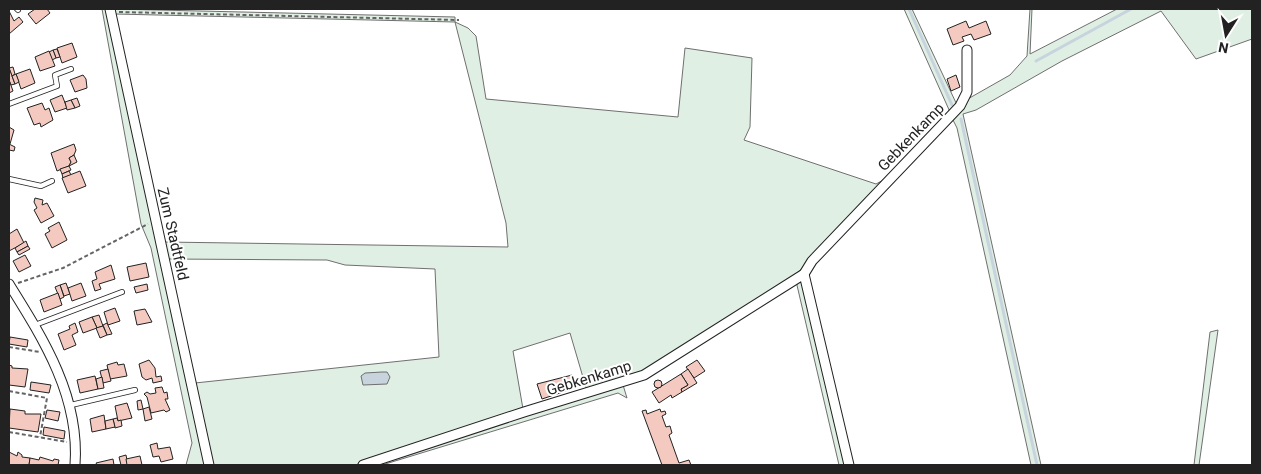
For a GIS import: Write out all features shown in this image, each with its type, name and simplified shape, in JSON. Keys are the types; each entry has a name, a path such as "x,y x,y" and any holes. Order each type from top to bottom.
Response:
{"street":[{"name":"Zum Stadtfeld","path":"110,10 209,465"},
{"name":"Gebkenkamp","path":"363,465 644,375 804,274 812,261 960,106 967,92 966,50"},
{"path":"804,274 849,465"},
{"path":"9,285 35,325 71,405 77,443 75,465"}],"lane":[{"path":"9,104 57,86 55,75 71,69"},
{"path":"9,179 41,186 52,181"},
{"path":"35,325 122,292"},
{"path":"71,405 136,390"}],"path":[{"path":"110,10 459,20"},
{"path":"9,285 63,268 155,220"},
{"path":"9,347 49,354"},
{"path":"9,391 47,398 40,437"},
{"path":"9,432 77,443"}],"green space":[{"path":"102,9 108,9 206,465 186,465 192,443 151,248 141,224"},
{"path":"114,9 455,17 455,22 115,14"},
{"path":"904,9 912,9 957,105 950,112"},
{"path":"1030,9 1032,9 1030,54 1117,9 1252,9 1252,39 1196,59 1161,11 1062,61 976,110 963,114 1041,465 1031,465 957,128 952,118 966,100 1010,75 1027,56"},
{"path":"455,22 468,28 476,36 486,99 678,117 685,48 752,58 750,127 744,140 876,184 885,179 800,272 642,374 587,391 570,333 513,351 523,409 355,465 212,465 195,383 439,357 435,269 345,265 327,260 168,259 164,242 508,247 506,223"},
{"path":"796,281 803,283 846,465 839,465"},
{"path":"1218,330 1199,465 1194,465 1210,332"},
{"path":"623,385 627,398 618,393 382,465 372,465"}],"shaded area":[{"path":"387,372 390,377 387,384 363,385 361,376 365,373"}],"building":[{"path":"35,9 47,9 50,13 36,24 28,14"},
{"path":"9,11 14,21 19,17 23,22 9,34"},
{"path":"966,21 969,28 986,21 991,34 974,40 971,34 962,37 964,41 953,45 947,29"},
{"path":"72,43 77,57 62,63 57,48"},
{"path":"57,49 60,57 56,58 53,50"},
{"path":"53,50 56,58 52,60 49,52"},
{"path":"49,51 55,66 40,71 35,57"},
{"path":"13,67 15,74 12,76 9,68"},
{"path":"9,68 15,84 11,85 9,80"},
{"path":"30,69 35,83 21,89 16,74"},
{"path":"16,74 19,82 15,84 12,76"},
{"path":"83,75 86,79 87,88 75,92 70,80"},
{"path":"956,75 960,87 951,91 947,79"},
{"path":"9,80 13,91 9,93"},
{"path":"62,95 67,108 55,112 50,100"},
{"path":"77,98 80,106 75,108 71,100"},
{"path":"71,100 75,108 67,110 65,102"},
{"path":"42,103 45,110 49,108 53,120 41,127 40,123 34,125 27,108"},
{"path":"9,127 14,130 10,144 9,144"},
{"path":"9,144 15,147 14,151 9,150"},
{"path":"74,144 76,150 74,155 69,158 71,162 69,166 57,171 51,153"},
{"path":"74,155 77,162 69,166 71,162 69,158"},
{"path":"69,166 71,170 62,174 60,169"},
{"path":"69,171 71,175 63,178 62,174"},
{"path":"80,171 86,186 68,193 62,178"},
{"path":"35,198 43,200 42,205 47,203 54,216 41,223 34,210 37,208 34,202"},
{"path":"59,222 67,240 52,248 45,234 50,231 48,228"},
{"path":"17,229 24,243 9,251 9,234"},
{"path":"26,241 28,246 17,252 15,248"},
{"path":"28,246 30,249 19,255 17,252"},
{"path":"25,255 31,266 19,272 13,261"},
{"path":"146,263 149,277 130,281 127,267"},
{"path":"111,265 115,279 99,284 101,289 95,291 92,281 97,279 95,272"},
{"path":"66,283 70,294 64,296 60,285"},
{"path":"81,283 86,296 72,301 68,288"},
{"path":"147,284 148,290 136,293 134,287"},
{"path":"60,285 64,297 60,299 55,287"},
{"path":"58,293 62,305 44,312 40,300"},
{"path":"115,308 120,321 108,325 104,312"},
{"path":"145,309 152,322 137,325 134,311"},
{"path":"99,315 103,326 97,328 92,317"},
{"path":"92,317 97,328 83,333 79,322"},
{"path":"75,323 78,332 72,335 76,345 64,350 58,334 70,329 69,326"},
{"path":"107,323 112,334 107,335 103,325"},
{"path":"103,326 107,335 100,338 96,328"},
{"path":"10,337 28,340 27,347 9,344"},
{"path":"149,360 155,368 156,377 161,376 162,381 153,383 152,378 146,380 142,377 139,364"},
{"path":"697,360 705,371 694,378 686,367"},
{"path":"117,362 118,365 124,364 127,376 110,379 107,365"},
{"path":"9,365 12,368 28,369 25,387 9,385"},
{"path":"108,369 111,381 103,383 100,371"},
{"path":"688,369 697,383 682,392 681,389 688,385 681,374"},
{"path":"681,374 688,385 681,389 682,392 672,398 671,395 659,403 652,392"},
{"path":"572,375 575,388 542,399 537,384"},
{"path":"95,376 98,389 80,393 77,380"},
{"path":"102,377 104,388 98,389 96,379"},
{"path":"658,380 662,384 658,388 654,384"},
{"path":"31,382 51,385 49,393 30,390"},
{"path":"162,387 164,393 167,392 168,399 165,399 170,410 151,413 147,397 144,394 147,392 150,394 156,393 155,388"},
{"path":"141,400 143,409 138,410 137,401"},
{"path":"127,403 132,418 118,421 115,406"},
{"path":"149,407 152,419 145,421 143,409"},
{"path":"10,409 25,411 25,414 41,414 38,432 9,428"},
{"path":"660,409 661,412 665,411 666,414 662,416 666,427 670,426 672,433 669,435 679,463 689,460 691,465 662,465 642,411 646,410 647,414"},
{"path":"47,410 60,412 58,421 45,418"},
{"path":"104,415 106,429 92,432 90,419"},
{"path":"117,418 118,421 121,420 122,426 115,428 113,419"},
{"path":"113,419 115,427 106,429 105,421"},
{"path":"44,427 65,431 64,439 43,435"},
{"path":"157,443 158,449 170,447 173,459 161,462 159,456 153,457 150,445"},
{"path":"9,452 17,456 18,452 22,457 30,458 29,465 9,465"},
{"path":"126,455 128,465 121,465 119,457"},
{"path":"140,456 142,465 127,465 126,459"},
{"path":"40,457 53,461 54,459 59,460 58,465 29,465 30,458 39,460"},
{"path":"113,459 114,465 97,465 96,463"}],"waterway":[{"path":"909,9 952,105"},
{"path":"1036,61 1131,9"},
{"path":"961,119 1037,465"}]}
